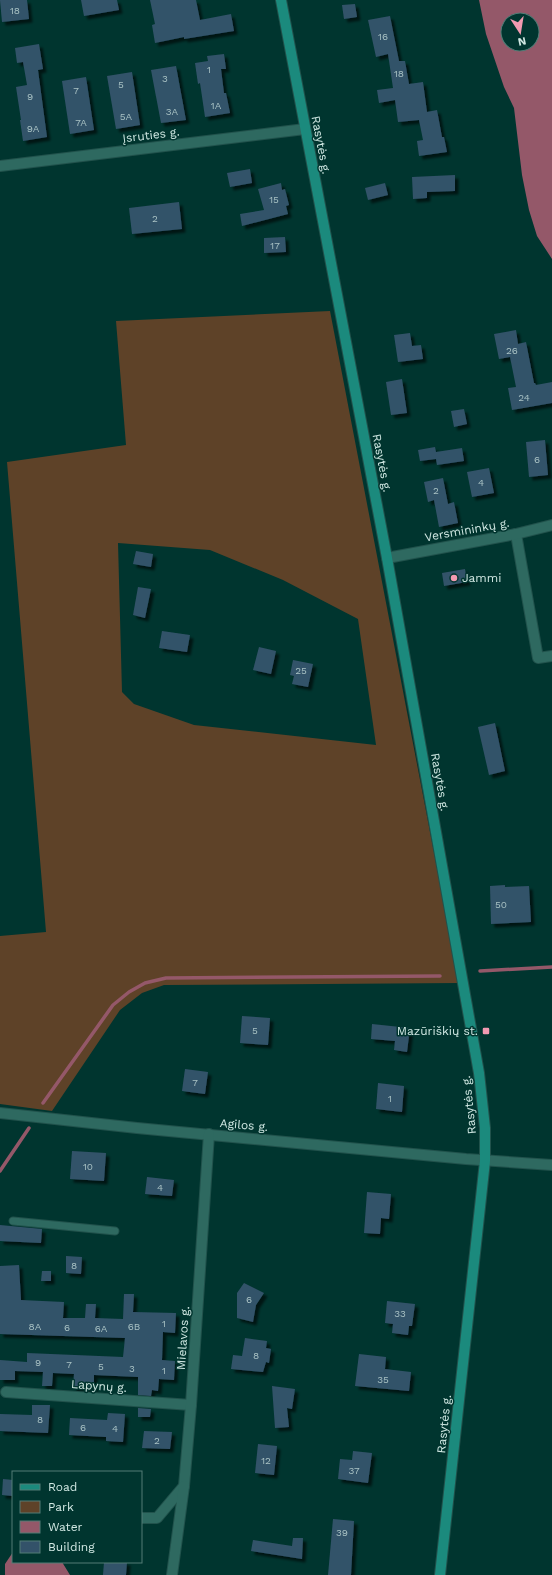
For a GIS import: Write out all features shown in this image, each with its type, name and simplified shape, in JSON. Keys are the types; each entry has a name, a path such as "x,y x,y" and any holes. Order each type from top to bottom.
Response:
{"main road":[{"name":"Rasytės g.","path":"281,0 387,558 480,1079 485,1128 485,1161 440,1575"}],"street":[{"name":"Įsruties g.","path":"0,166 305,129"},
{"name":"Versmininkų g.","path":"387,558 516,534 552,525"},
{"path":"516,534 538,658 552,656"},
{"name":"Agilos g.","path":"0,1113 485,1161 552,1165"},
{"name":"Mielavos g.","path":"172,1575 184,1486 191,1405 209,1134"},
{"name":"Lapynų g.","path":"6,1392 191,1405"},
{"path":"142,1518 157,1518 184,1486"}],"lane":[{"path":"12,1221 115,1231"}],"green space":[{"path":"330,311 459,983 164,985 142,993 120,1010 52,1111 0,1104 0,936 46,932 7,462 126,445 116,321","holes":["118,543 210,550 283,580 358,619 376,745 194,725 134,704 122,692"]}],"water":[{"path":"479,0 552,0 552,259 537,236 529,210 522,175 514,108 504,87 486,34"},
{"path":"12,1554 12,1563 63,1563 70,1575 5,1575 5,1564"}],"building":[{"path":"0,0 27,0 29,19 2,22"},
{"path":"81,0 117,0 119,10 84,16"},
{"path":"150,0 196,0 200,20 231,14 234,31 184,39 184,37 155,43 152,25 155,24"},
{"path":"355,4 357,17 344,19 342,5"},
{"path":"390,16 399,61 405,61 409,84 423,82 427,112 437,110 442,137 444,137 447,152 419,156 417,141 423,140 419,120 398,122 395,100 379,103 377,90 393,88 388,54 376,57 368,20"},
{"path":"39,44 43,69 38,70 47,137 23,141 16,87 27,85 23,62 17,63 15,48"},
{"path":"224,54 226,69 221,69 224,93 226,93 230,113 205,117 200,83 198,84 195,63 208,61 207,56"},
{"path":"176,66 186,120 161,123 151,70"},
{"path":"132,72 140,125 116,129 107,76"},
{"path":"86,77 94,130 70,134 62,81"},
{"path":"250,169 252,183 230,187 227,173"},
{"path":"455,175 455,191 427,192 427,198 413,199 412,177"},
{"path":"281,183 282,190 285,189 289,205 286,206 288,214 242,226 240,214 264,210 258,189"},
{"path":"385,183 388,195 368,200 365,188"},
{"path":"179,202 182,229 132,234 129,208"},
{"path":"285,237 286,252 264,253 264,238"},
{"path":"516,330 518,344 526,342 534,383 536,385 552,382 552,403 512,410 508,388 516,387 510,357 499,359 494,334"},
{"path":"410,333 412,346 421,345 423,359 398,362 394,335"},
{"path":"402,379 407,413 391,415 386,382"},
{"path":"464,409 467,424 454,427 451,411"},
{"path":"545,440 548,475 529,477 526,442"},
{"path":"435,447 436,452 462,448 464,461 437,465 436,459 420,461 418,450"},
{"path":"489,468 494,493 472,497 467,472"},
{"path":"443,478 448,504 454,502 458,523 439,527 434,500 428,502 424,482"},
{"path":"136,551 153,554 151,567 133,564"},
{"name":"Jammi","path":"465,569 467,582 444,586 442,573"},
{"path":"138,587 151,589 145,618 133,615"},
{"path":"162,631 190,635 187,652 159,648"},
{"path":"259,647 276,651 271,674 253,670"},
{"path":"293,660 313,664 308,687 292,684 294,676 290,675"},
{"path":"495,723 505,771 489,775 478,727"},
{"path":"505,885 505,887 529,886 531,922 491,924 490,886"},
{"path":"242,1016 270,1018 268,1045 240,1043"},
{"path":"372,1024 410,1028 407,1052 394,1050 395,1041 371,1039"},
{"path":"185,1069 208,1072 205,1094 182,1091"},
{"path":"378,1083 404,1086 402,1112 376,1109"},
{"path":"72,1151 106,1153 104,1181 70,1179"},
{"path":"147,1177 174,1180 172,1196 145,1194"},
{"path":"367,1192 391,1194 389,1219 381,1218 380,1234 364,1233"},
{"path":"0,1225 42,1229 41,1243 0,1241"},
{"path":"66,1256 82,1257 81,1274 66,1273"},
{"path":"19,1265 21,1300 64,1302 63,1318 85,1318 86,1304 96,1304 95,1318 123,1319 124,1294 134,1294 133,1312 176,1313 175,1333 163,1332 162,1360 175,1361 174,1380 159,1379 158,1391 152,1390 151,1396 138,1395 138,1377 94,1375 94,1388 73,1388 74,1374 53,1373 52,1386 42,1386 43,1372 15,1371 15,1380 0,1380 0,1360 27,1362 27,1353 123,1357 125,1338 0,1334 0,1266"},
{"path":"42,1271 51,1271 51,1281 41,1281"},
{"path":"244,1283 264,1293 256,1305 253,1322 237,1318 237,1293"},
{"path":"387,1301 415,1304 412,1326 409,1326 408,1335 392,1333 393,1324 385,1323"},
{"path":"245,1338 267,1341 266,1348 271,1349 269,1363 266,1362 263,1372 231,1369 233,1355 242,1356"},
{"path":"359,1354 386,1357 385,1369 411,1372 409,1391 355,1386"},
{"path":"272,1386 295,1389 292,1409 287,1408 289,1427 275,1428"},
{"path":"32,1405 50,1405 48,1433 0,1431 0,1414 32,1415"},
{"path":"138,1408 151,1409 150,1417 138,1417"},
{"path":"108,1413 125,1414 123,1442 106,1441 106,1437 69,1435 70,1418 107,1420"},
{"path":"144,1431 172,1432 170,1449 142,1448"},
{"path":"258,1444 277,1446 274,1475 255,1473"},
{"path":"353,1451 372,1453 368,1483 338,1479 340,1459 352,1460"},
{"path":"3,1479 12,1480 12,1496 2,1495"},
{"path":"333,1519 354,1521 351,1575 328,1575"},
{"path":"293,1538 303,1538 302,1559 251,1551 253,1540 292,1546"},
{"path":"104,1563 127,1563 126,1575 103,1575"}],"waterway":[{"path":"480,971 552,967"},
{"path":"43,1103 113,1005 129,992 145,983 166,978 440,976"},
{"path":"0,1171 29,1128"}],"place":[{"name":"Jammi","path":"454,578"},
{"name":"Mazūriškių st.","path":"486,1031"}]}
